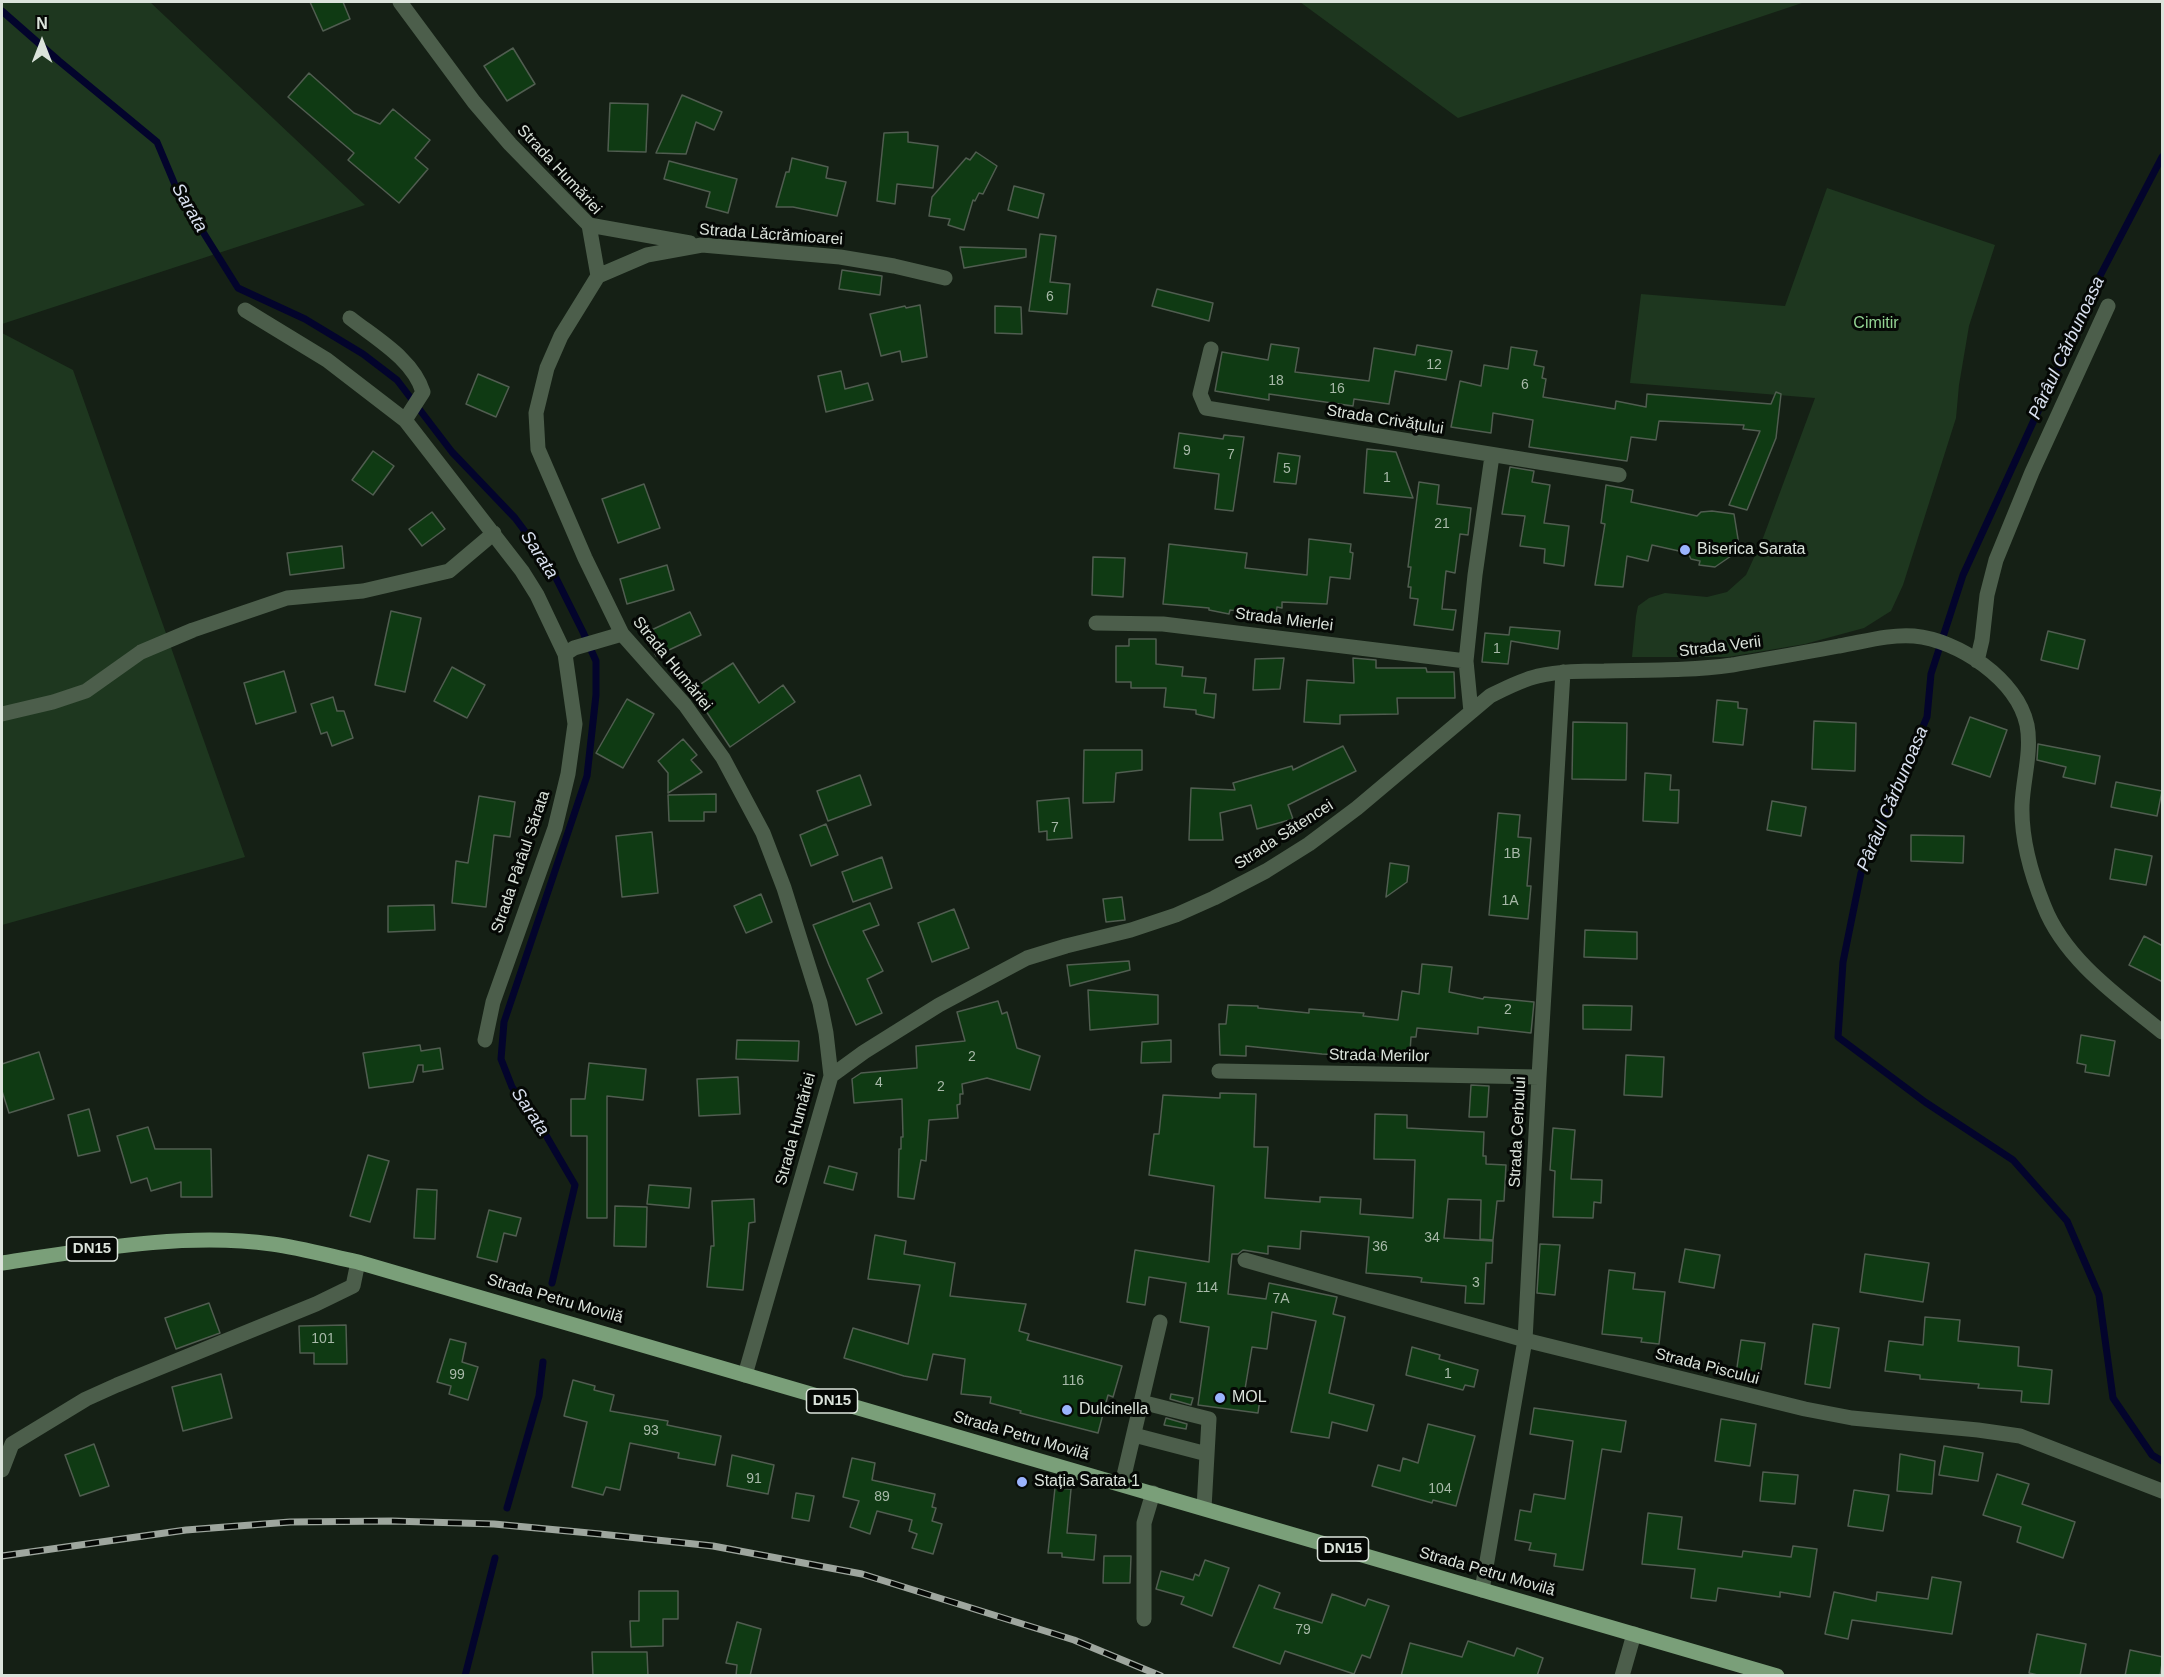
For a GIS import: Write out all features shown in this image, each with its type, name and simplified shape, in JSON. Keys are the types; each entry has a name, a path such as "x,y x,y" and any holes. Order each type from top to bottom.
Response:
{"main road":[{"name":"Strada Petru Movilă","path":"2,1263 109,1247 225,1241 271,1244 358,1262 1777,1676"}],"street":[{"name":"Strada Humăriei","path":"400,2 474,102 510,144 590,225 598,276 561,336 547,368 536,413 538,449 585,558 622,634 685,705 723,758 763,832 784,888 820,1003 831,1076 745,1375"},
{"path":"590,225 702,244"},
{"name":"Strada Lăcrămioarei","path":"598,276 647,255 702,244 840,257 945,278"},
{"path":"1977,661 1987,595 1996,560 2032,472 2108,306"},
{"name":"Strada Pârâul Sărata","path":"245,310 327,360 407,417 537,595 569,651 574,724 568,774 555,828 493,1002 485,1040"},
{"path":"350,318 395,354 413,371 420,382 423,392 407,417"},
{"name":"Strada Crivățului","path":"1211,349 1200,394 1206,408 1619,475"},
{"path":"1471,712 1466,662 1474,575 1492,456"},
{"path":"2,714 87,691 141,652 193,630 287,598 363,591 449,571 494,534"},
{"name":"Strada Mierlei","path":"1096,623 1163,624 1466,662"},
{"path":"569,651 622,634"},
{"name":"Strada Verii","path":"1471,712 1490,696 1512,684 1537,676 1563,672 1719,667 1895,637 1931,638 1955,646 2000,680 2016,701 2026,724 2028,745 2022,806 2024,836 2031,869 2044,908 2057,931 2097,979 2163,1032"},
{"name":"Strada Cerbului","path":"1482,1590 1525,1340 1563,672"},
{"name":"Strada Sătencei","path":"831,1076 864,1052 939,1005 1027,958 1066,945 1131,930 1176,915 1266,871 1357,808 1471,712"},
{"name":"Strada Merilor","path":"1219,1071 1539,1077"},
{"name":"Strada Piscului","path":"1245,1260 1525,1340 1805,1409 1852,1418 2020,1436 2163,1491"},
{"path":"2,1470 12,1444 86,1399 117,1384 316,1304 353,1286 358,1262"},
{"path":"1122,1484 1161,1322"},
{"path":"1142,1402 1209,1419 1204,1508"},
{"path":"1134,1435 1207,1454"},
{"path":"1144,1619 1144,1523 1153,1493"},
{"path":"1622,1676 1634,1634"}],"green space":[{"path":"2,2 150,2 365,205 2,324"},
{"path":"1300,2 1805,2 1458,118"},
{"name":"Cimitir","path":"1827,188 1995,245 1969,326 1956,418 1903,585 1891,611 1864,628 1805,644 1728,657 1632,657 1638,606 1649,598 1665,593 1707,597 1727,592 1746,575 1763,538 1815,398 1630,383 1641,294 1785,306"},
{"path":"2,333 73,370 245,857 2,925"}],"building":[{"path":"310,2 343,2 350,19 323,31"},
{"path":"513,48 535,84 507,101 484,66"},
{"path":"309,73 354,113 380,124 393,109 430,140 415,158 428,169 399,203 348,160 354,153 288,97"},
{"path":"682,95 722,112 714,130 696,122 686,154 656,153"},
{"path":"610,103 648,104 646,152 608,151"},
{"path":"908,132 908,142 938,146 933,188 897,184 895,204 877,201 884,133"},
{"path":"976,152 997,166 983,194 979,193 975,201 973,200 964,230 948,225 950,219 929,216 932,197 966,158 970,160"},
{"path":"792,158 828,167 826,178 846,182 837,216 793,207 776,207"},
{"path":"669,161 737,179 728,213 706,207 710,192 664,179"},
{"path":"1014,186 1044,194 1038,218 1008,210"},
{"path":"1040,234 1056,236 1050,282 1070,284 1067,314 1029,311"},
{"path":"960,247 1026,249 1026,257 964,268"},
{"path":"842,270 882,276 880,295 839,289"},
{"path":"1157,289 1213,303 1209,321 1152,306"},
{"path":"920,305 927,357 902,362 900,351 881,356 870,314"},
{"path":"995,306 1021,307 1022,334 995,333"},
{"path":"1271,344 1299,348 1295,372 1369,381 1374,348 1415,355 1417,345 1452,351 1446,380 1395,371 1389,404 1354,399 1353,406 1269,394 1269,400 1215,391 1222,352 1268,360"},
{"path":"1511,347 1537,351 1534,365 1544,367 1542,378 1546,379 1543,397 1615,409 1616,401 1646,407 1647,394 1771,404 1776,392 1781,394 1776,438 1747,510 1729,505 1760,431 1743,429 1744,425 1659,421 1656,440 1631,437 1627,461 1529,447 1533,420 1493,413 1491,433 1451,427 1460,381 1481,386 1484,365 1508,369"},
{"path":"841,371 845,389 868,383 873,400 826,412 818,376"},
{"path":"478,374 509,387 496,417 466,404"},
{"path":"1179,433 1223,439 1224,435 1244,437 1233,511 1215,509 1219,474 1174,468"},
{"path":"1367,449 1396,452 1413,498 1364,493"},
{"path":"373,451 394,466 373,495 352,480"},
{"path":"1278,453 1300,456 1296,484 1274,482"},
{"path":"1510,467 1534,471 1532,482 1550,485 1544,523 1569,526 1564,566 1544,563 1545,549 1520,546 1525,516 1502,514"},
{"path":"1419,482 1439,485 1437,504 1471,508 1468,535 1460,534 1455,573 1446,571 1442,609 1456,610 1453,630 1414,625 1418,599 1410,598 1411,587 1408,587 1411,567 1408,567"},
{"path":"644,484 660,528 618,543 602,499"},
{"path":"1606,485 1633,490 1631,502 1697,516 1701,512 1712,511 1734,514 1739,545 1734,554 1715,567 1699,565 1700,561 1691,559 1688,553 1652,545 1648,561 1627,556 1623,587 1595,585 1605,524 1601,523"},
{"path":"432,512 445,529 422,546 409,529"},
{"path":"1309,539 1351,544 1350,552 1353,553 1350,579 1330,577 1327,604 1282,602 1282,608 1277,607 1276,615 1230,610 1229,614 1209,610 1209,608 1163,604 1169,544 1247,553 1245,568 1307,575"},
{"path":"342,546 344,568 290,575 287,553"},
{"path":"1093,557 1125,558 1123,597 1092,595"},
{"path":"667,565 674,590 627,604 620,579"},
{"path":"391,611 421,618 405,692 375,685"},
{"path":"690,612 701,635 656,656 645,633"},
{"path":"1510,627 1560,631 1558,649 1511,641 1508,664 1482,662 1485,633 1509,635"},
{"path":"2048,631 2085,640 2078,669 2041,660"},
{"path":"1129,639 1156,639 1156,664 1183,667 1182,676 1206,678 1204,693 1216,694 1214,718 1196,714 1196,710 1164,707 1166,688 1131,688 1131,682 1116,682 1116,646 1129,646"},
{"path":"1284,658 1280,689 1253,690 1255,659"},
{"path":"1353,658 1376,660 1376,668 1426,668 1427,672 1454,672 1455,698 1397,698 1398,714 1340,715 1340,724 1304,722 1307,680 1354,683"},
{"path":"733,663 759,703 783,685 795,702 730,747 690,691"},
{"path":"452,667 485,685 467,718 434,701"},
{"path":"284,671 296,712 256,724 244,683"},
{"path":"333,697 337,711 344,711 353,738 332,746 327,732 321,734 311,704"},
{"path":"627,699 654,714 623,768 596,753"},
{"path":"1717,700 1738,702 1738,708 1747,709 1743,745 1713,742"},
{"path":"1970,717 2007,730 1990,777 1952,764"},
{"path":"1814,721 1856,723 1855,771 1812,769"},
{"path":"1573,722 1627,723 1626,780 1572,779"},
{"path":"683,739 697,755 691,760 702,772 668,793 668,773 658,761"},
{"path":"2038,744 2100,756 2095,784 2063,777 2066,767 2037,760"},
{"path":"1343,746 1356,771 1288,805 1293,819 1257,829 1251,805 1220,813 1223,840 1189,840 1191,788 1235,790 1233,783 1292,766 1293,770"},
{"path":"1084,750 1142,750 1142,770 1116,773 1114,802 1083,803"},
{"path":"1645,773 1671,775 1670,790 1679,790 1678,823 1643,821"},
{"path":"860,775 871,805 828,821 817,791"},
{"path":"2116,782 2162,791 2157,816 2111,807"},
{"path":"716,794 716,812 704,812 704,821 669,821 668,795"},
{"path":"479,796 515,802 510,837 494,835 486,907 452,903 456,861 468,863"},
{"path":"1069,798 1072,838 1047,840 1047,831 1039,832 1037,801"},
{"path":"1772,801 1806,807 1801,836 1767,830"},
{"path":"1498,813 1520,815 1518,837 1531,838 1527,886 1531,886 1528,919 1489,915"},
{"path":"826,824 838,855 811,866 800,835"},
{"path":"652,832 658,893 622,897 616,836"},
{"path":"1911,835 1964,836 1963,863 1911,861"},
{"path":"2115,849 2152,856 2146,885 2110,879"},
{"path":"882,857 892,888 853,902 842,872"},
{"path":"1390,863 1409,866 1407,882 1386,897"},
{"path":"761,894 772,922 746,933 734,906"},
{"path":"1122,897 1125,920 1106,922 1103,899"},
{"path":"870,903 879,925 863,931 883,971 867,979 882,1013 856,1025 813,925"},
{"path":"434,905 435,930 388,932 388,906"},
{"path":"954,909 969,948 932,962 918,923"},
{"path":"1585,930 1637,932 1637,959 1584,957"},
{"path":"2144,936 2163,946 2163,982 2129,965"},
{"path":"1129,961 1130,970 1070,986 1067,965"},
{"path":"1422,964 1452,967 1449,992 1483,999 1484,997 1534,1002 1531,1033 1478,1027 1478,1034 1417,1028 1416,1037 1411,1037 1410,1052 1382,1049 1381,1057 1342,1052 1342,1055 1322,1054 1246,1046 1246,1056 1220,1055 1219,1024 1226,1024 1228,1005 1258,1006 1258,1008 1309,1013 1309,1009 1364,1013 1363,1016 1398,1020 1402,991 1419,994"},
{"path":"1088,990 1158,995 1158,1024 1090,1030"},
{"path":"998,1001 1002,1014 1007,1012 1017,1048 1040,1056 1030,1090 987,1078 962,1084 963,1094 960,1094 960,1104 957,1105 958,1118 929,1120 926,1161 921,1160 914,1199 898,1197 899,1149 901,1149 901,1137 903,1137 902,1099 854,1103 852,1079 861,1073 917,1068 916,1046 965,1041 957,1012"},
{"path":"1583,1005 1632,1006 1631,1030 1583,1029"},
{"path":"2081,1035 2115,1041 2109,1076 2085,1072 2086,1065 2077,1063"},
{"path":"737,1040 799,1041 798,1061 736,1059"},
{"path":"1171,1040 1171,1062 1141,1063 1142,1042"},
{"path":"420,1045 421,1051 440,1048 443,1069 423,1072 423,1065 418,1065 413,1082 369,1088 363,1053"},
{"path":"39,1052 54,1099 9,1113 2,1091 2,1064"},
{"path":"1626,1055 1664,1057 1662,1097 1624,1095"},
{"path":"589,1063 646,1069 643,1100 607,1096 607,1218 587,1218 587,1136 571,1136 571,1099 585,1099"},
{"path":"738,1077 740,1114 699,1116 697,1079"},
{"path":"1471,1085 1489,1086 1487,1117 1469,1117"},
{"path":"1220,1093 1256,1094 1254,1147 1268,1147 1265,1198 1320,1202 1320,1197 1361,1199 1360,1214 1413,1218 1415,1160 1374,1159 1375,1114 1407,1115 1407,1128 1484,1132 1483,1156 1486,1156 1486,1164 1506,1165 1504,1201 1497,1201 1493,1240 1480,1239 1481,1200 1448,1199 1444,1238 1493,1241 1492,1263 1486,1263 1484,1304 1465,1303 1466,1286 1421,1282 1422,1278 1417,1277 1366,1273 1369,1237 1301,1231 1300,1249 1268,1246 1268,1254 1243,1250 1238,1254 1232,1254 1228,1294 1266,1299 1269,1283 1337,1297 1333,1314 1345,1317 1329,1393 1374,1405 1367,1431 1332,1422 1329,1438 1291,1432 1316,1321 1272,1312 1267,1349 1252,1347 1245,1389 1261,1392 1258,1413 1198,1405 1209,1327 1180,1322 1186,1283 1149,1277 1145,1305 1127,1302 1135,1250 1209,1262 1214,1186 1149,1175 1154,1134 1159,1134 1163,1095 1220,1098"},
{"path":"89,1109 100,1151 78,1156 68,1115"},
{"path":"148,1127 155,1149 211,1149 212,1197 181,1197 181,1182 151,1191 147,1178 131,1183 117,1136"},
{"path":"1553,1128 1575,1130 1571,1179 1602,1180 1601,1203 1594,1202 1593,1218 1553,1217 1555,1171 1550,1170"},
{"path":"368,1155 389,1161 370,1222 350,1216"},
{"path":"829,1166 857,1173 853,1190 824,1183"},
{"path":"649,1185 691,1188 689,1208 647,1204"},
{"path":"417,1189 437,1190 435,1239 414,1238"},
{"path":"754,1199 755,1222 749,1223 743,1290 707,1287 711,1246 714,1246 712,1201"},
{"path":"615,1206 647,1207 646,1247 614,1246"},
{"path":"489,1210 521,1218 516,1236 504,1233 497,1262 477,1257"},
{"path":"875,1235 906,1241 904,1254 955,1263 950,1296 1026,1304 1019,1331 1029,1334 1027,1340 1122,1366 1113,1397 1108,1395 1098,1433 990,1403 991,1397 961,1394 965,1359 933,1354 927,1380 904,1376 844,1358 853,1328 908,1344 920,1285 868,1279"},
{"path":"1540,1244 1560,1245 1555,1295 1537,1293"},
{"path":"1685,1249 1720,1255 1714,1288 1679,1282"},
{"path":"1865,1254 1929,1263 1923,1302 1860,1292"},
{"path":"1609,1270 1635,1273 1633,1289 1665,1292 1659,1344 1641,1342 1642,1338 1602,1334"},
{"path":"209,1303 220,1333 176,1349 165,1318"},
{"path":"1925,1317 1960,1320 1958,1341 2019,1347 2018,1366 2052,1370 2049,1404 2021,1402 2022,1391 1978,1388 1979,1384 1920,1379 1920,1375 1885,1371 1889,1341 1923,1345"},
{"path":"1813,1324 1839,1328 1830,1388 1805,1384"},
{"path":"346,1325 347,1364 314,1364 314,1353 300,1353 299,1326"},
{"path":"450,1339 466,1343 462,1362 478,1367 468,1400 449,1394 451,1386 437,1382"},
{"path":"1741,1340 1765,1343 1760,1377 1736,1374"},
{"path":"1412,1347 1440,1355 1439,1359 1478,1370 1474,1387 1465,1385 1463,1390 1406,1375"},
{"path":"221,1374 232,1418 183,1431 172,1387"},
{"path":"573,1380 595,1386 594,1390 614,1395 610,1411 668,1421 667,1425 721,1436 715,1465 678,1458 679,1453 630,1443 620,1490 606,1487 603,1495 572,1487 587,1422 564,1416"},
{"path":"1171,1394 1193,1398 1191,1405 1170,1399"},
{"path":"1534,1408 1626,1421 1621,1452 1602,1449 1583,1570 1554,1566 1556,1554 1529,1550 1531,1543 1515,1540 1520,1510 1531,1512 1534,1494 1565,1499 1573,1441 1530,1434"},
{"path":"1166,1418 1187,1424 1186,1429 1164,1425"},
{"path":"1721,1419 1756,1424 1750,1466 1715,1461"},
{"path":"1428,1424 1475,1436 1456,1506 1433,1500 1432,1503 1372,1486 1378,1465 1400,1471 1403,1458 1418,1463"},
{"path":"94,1444 109,1486 80,1496 65,1455"},
{"path":"1944,1446 1983,1453 1978,1481 1939,1475"},
{"path":"1900,1454 1935,1461 1932,1494 1897,1491"},
{"path":"732,1455 774,1465 768,1494 727,1486"},
{"path":"852,1458 875,1463 872,1480 935,1494 932,1507 936,1508 932,1521 942,1524 933,1554 912,1548 917,1534 909,1531 912,1520 877,1511 870,1534 850,1527 859,1501 843,1497"},
{"path":"1763,1472 1798,1475 1795,1504 1760,1501"},
{"path":"1997,1474 2029,1484 2022,1504 2075,1522 2063,1558 2017,1542 2021,1527 1983,1515"},
{"path":"1055,1488 1071,1489 1067,1533 1096,1535 1094,1560 1062,1557 1062,1553 1048,1553"},
{"path":"1854,1490 1889,1495 1883,1531 1848,1526"},
{"path":"796,1493 814,1496 809,1521 792,1518"},
{"path":"1648,1513 1682,1517 1678,1549 1742,1557 1743,1551 1791,1557 1793,1546 1817,1549 1810,1597 1780,1592 1780,1597 1718,1588 1716,1601 1691,1598 1695,1569 1642,1564"},
{"path":"1104,1556 1131,1556 1130,1583 1103,1583"},
{"path":"1205,1560 1229,1568 1212,1616 1181,1604 1184,1597 1156,1589 1161,1571 1193,1580 1195,1574 1199,1576"},
{"path":"1932,1577 1961,1582 1952,1634 1852,1620 1848,1639 1825,1634 1834,1592 1876,1601 1877,1592 1928,1599"},
{"path":"1259,1585 1280,1593 1274,1608 1322,1623 1332,1594 1365,1606 1368,1599 1389,1606 1370,1658 1362,1655 1354,1674 1285,1651 1280,1664 1233,1647"},
{"path":"639,1591 678,1591 678,1619 663,1619 663,1646 631,1647 630,1621 639,1621"},
{"path":"737,1622 761,1629 750,1676 736,1676 737,1665 726,1663"},
{"path":"2037,1634 2086,1644 2080,1676 2042,1676 2029,1673"},
{"path":"1468,1641 1514,1656 1517,1648 1543,1658 1537,1676 1401,1676 1410,1643 1462,1657"},
{"path":"2130,1650 2163,1657 2160,1676 2125,1676"},
{"path":"592,1652 647,1652 648,1676 593,1676"}],"waterway":[{"name":"Sarata","path":"2,11 157,142 178,192 238,288 305,319 363,354 397,380 452,452 515,518 548,562 596,661 596,695 587,776 504,1022 501,1059 512,1087 544,1132 575,1185 552,1283"},
{"name":"Pârâul Cărbunoasa","path":"2162,157 2101,274 1963,575 1931,674 1927,717 1861,873 1843,962 1838,1037 1925,1102 2013,1160 2067,1221 2099,1295 2113,1398 2152,1455 2162,1461"},
{"path":"507,1508 539,1396 543,1362"},
{"path":"465,1676 495,1558"}],"railway":[{"path":"2,1556 186,1530 290,1522 392,1521 494,1524 600,1534 713,1546 862,1574 1074,1640 1161,1676"}],"place":[{"name":"Biserica Sarata","path":"1685,550"},
{"name":"MOL","path":"1220,1398"},
{"name":"Dulcinella","path":"1067,1410"},
{"name":"Stația Sarata 1","path":"1022,1482"}]}
